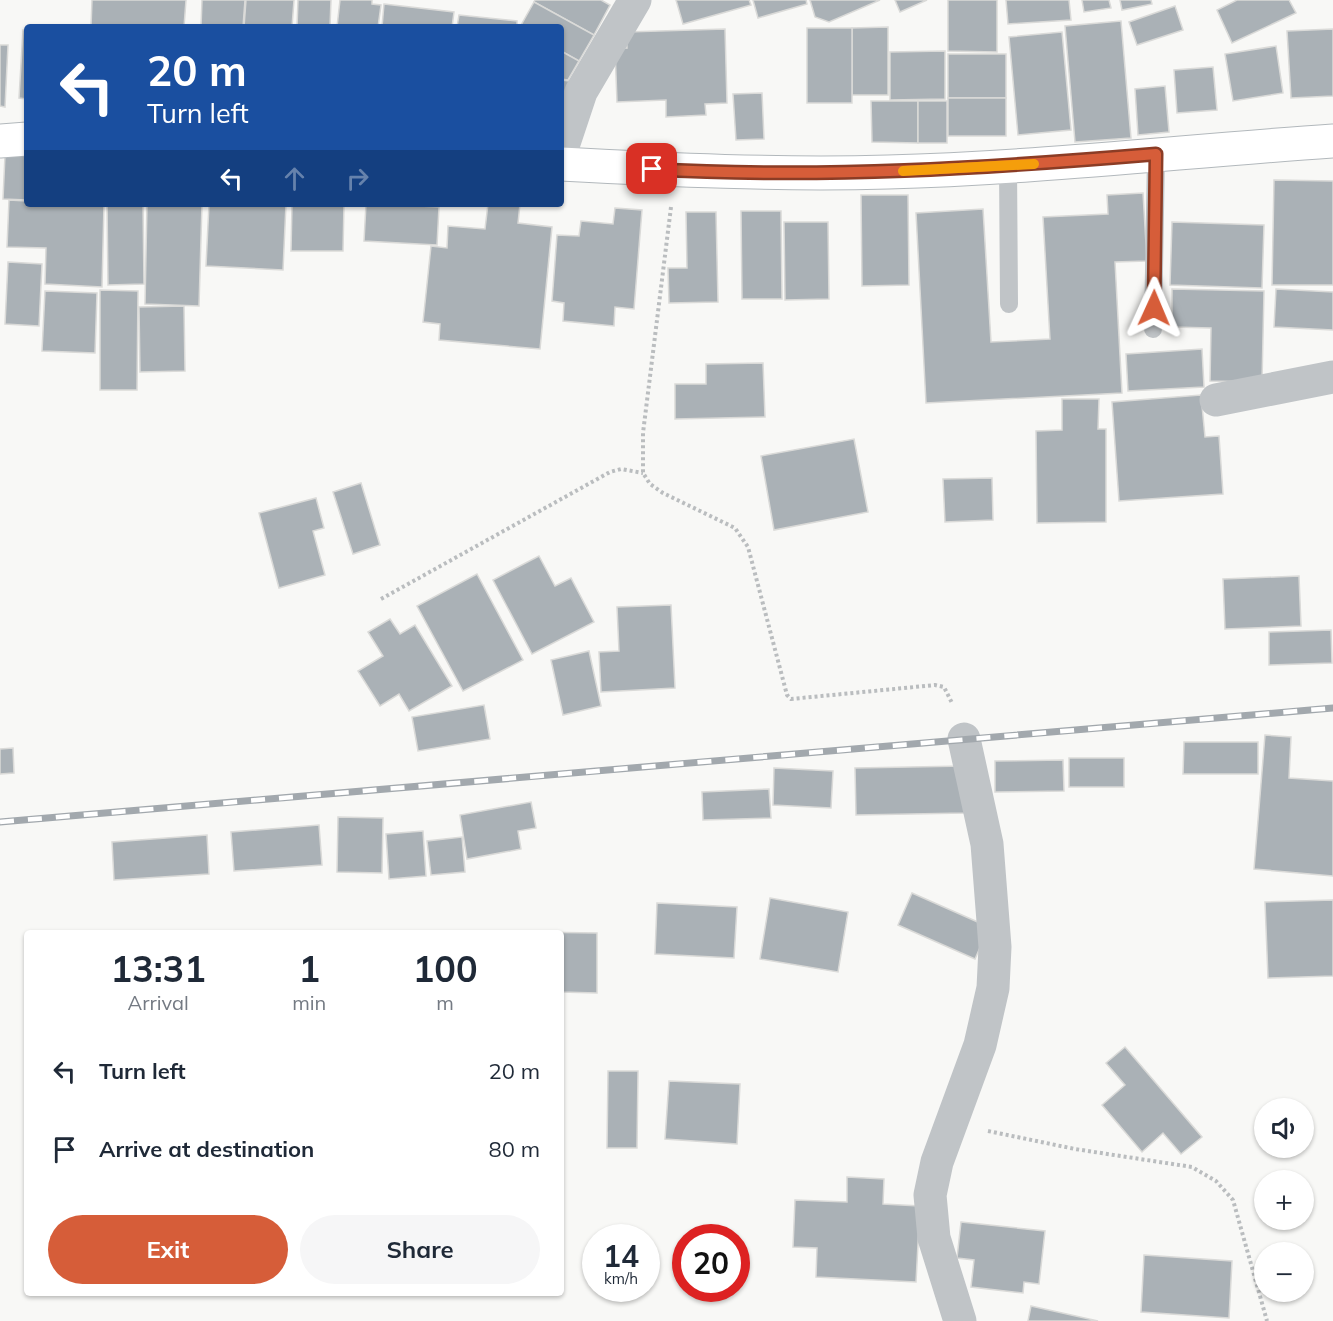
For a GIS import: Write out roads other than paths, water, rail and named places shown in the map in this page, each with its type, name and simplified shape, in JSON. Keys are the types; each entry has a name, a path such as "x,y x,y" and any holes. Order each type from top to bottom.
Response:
{"street":[{"path":"564,143 581,92 635,0"},
{"path":"0,141 24,140"},
{"path":"564,164 675,170 888,172 1333,141"},
{"path":"1216,400 1333,377"},
{"path":"960,1321 934,1238 930,1195 937,1162 980,1045 993,988 995,947 987,844 964,739"}],"lane":[{"path":"1154,329 1156,154"},
{"path":"1008,165 1009,304"}],"railway":[{"path":"0,822 1333,708"}]}
